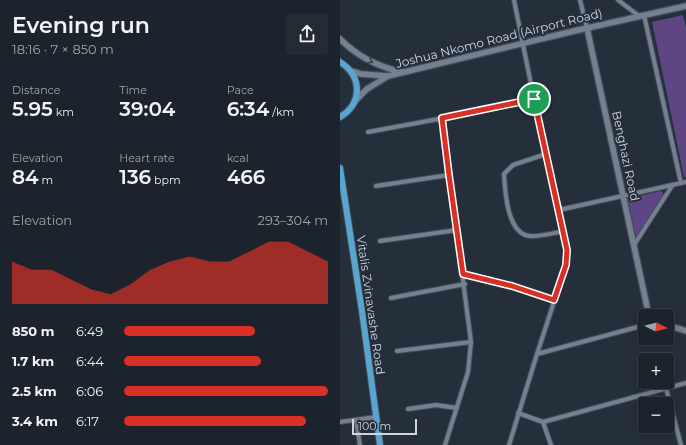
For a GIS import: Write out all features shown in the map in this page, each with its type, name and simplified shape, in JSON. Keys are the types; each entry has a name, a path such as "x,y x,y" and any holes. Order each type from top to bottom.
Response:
{"main road":[{"path":"340,62 351,71 357,86 357,95 354,103 341,118"},
{"name":"Vitalis Zvinavashe Road","path":"340,168 380,445"},
{"path":"340,190 344,196"}],"street":[{"path":"509,445 566,265 567,255 564,232 534,99 514,0"},
{"name":"Benghazi Road","path":"580,0 648,309"},
{"path":"559,210 684,183 642,16 618,0"},
{"name":"Joshua Nkomo Road (Airport Road)","path":"388,76 523,43 686,6"},
{"path":"340,40 360,56 374,63 388,69 405,72"},
{"path":"351,71 361,74 388,76"},
{"path":"354,103 367,89 388,76"},
{"path":"368,132 534,99"},
{"path":"442,118 465,284 471,342 468,372 445,445"},
{"path":"546,154 513,165 504,174 506,201 514,225 521,233 529,236 564,232"},
{"path":"376,186 449,175"},
{"path":"634,246 672,186"},
{"path":"380,242 457,230"},
{"path":"463,274 512,286 554,300"},
{"path":"391,298 465,284"},
{"path":"537,354 638,327"},
{"path":"674,327 686,331"},
{"path":"397,351 471,342"},
{"path":"674,386 686,383"},
{"path":"518,413 543,422 662,389"},
{"path":"666,389 681,445"},
{"path":"408,409 436,405 457,408"},
{"path":"340,422 376,417"},
{"path":"356,420 360,445"},
{"path":"543,422 551,445"}],"shaded area":[{"path":"683,15 686,27 686,177 684,177 652,22"},
{"path":"660,191 663,192 663,196 635,239 627,199"}],"route":[{"path":"534,99 567,244 566,265 554,300 512,286 463,274 442,118 534,99"}]}
